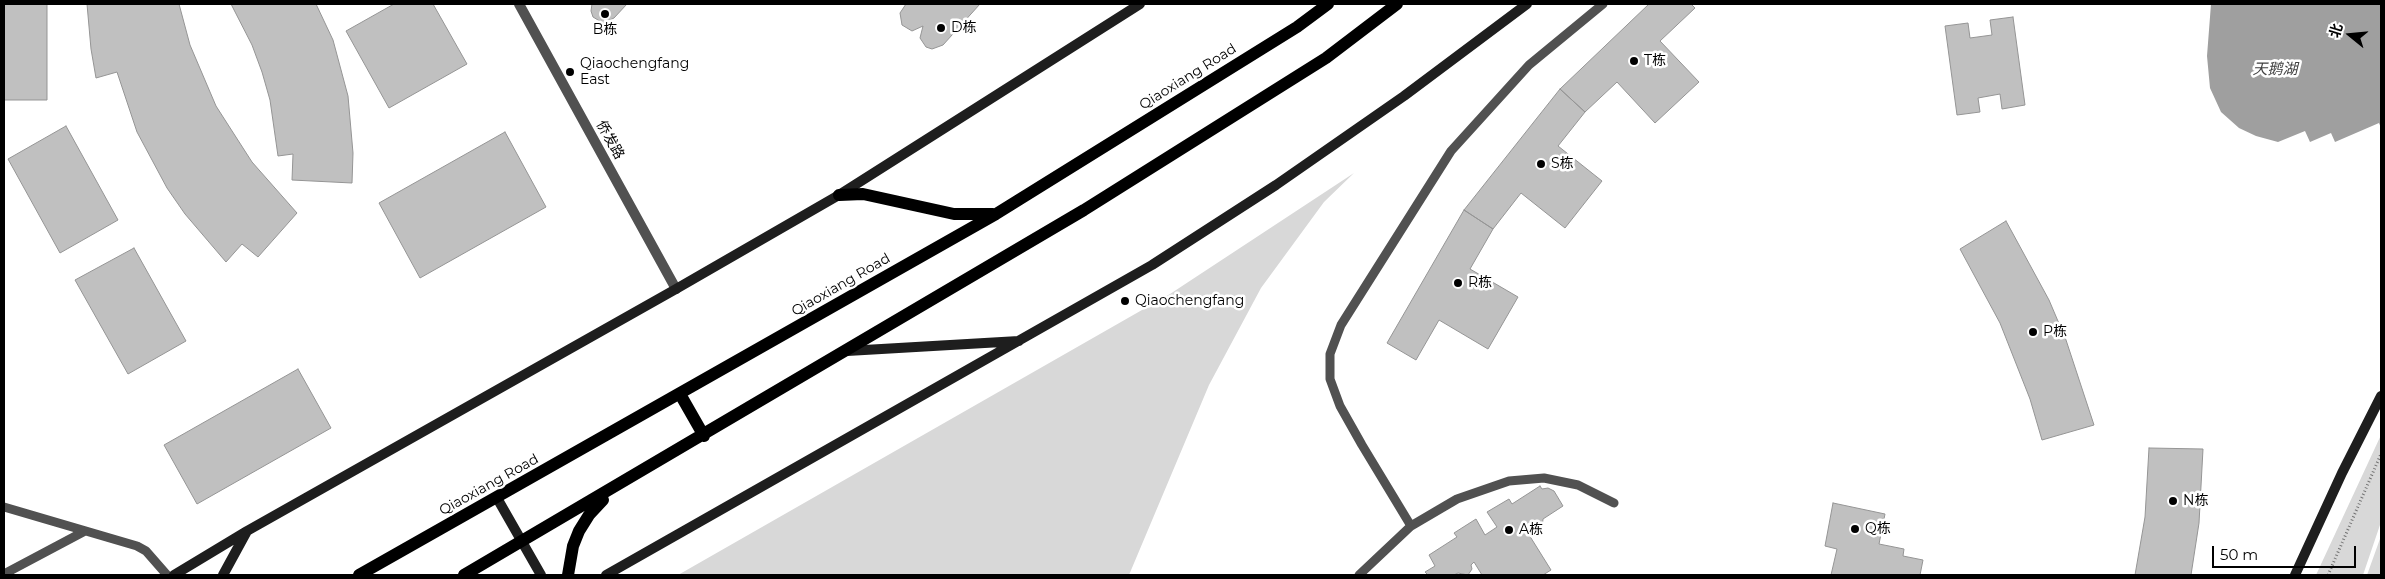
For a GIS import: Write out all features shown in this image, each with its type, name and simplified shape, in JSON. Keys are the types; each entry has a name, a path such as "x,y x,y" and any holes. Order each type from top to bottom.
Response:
{"main road":[{"path":"174,575 247,530 676,289 839,195 1140,4"},
{"name":"Qiaoxiang Road","path":"359,575 996,214 1297,27 1328,4"},
{"path":"464,575 704,436 1084,210 1326,58 1397,4"},
{"path":"606,575 1152,265 1276,185 1404,96 1527,4"},
{"path":"839,195 863,194 954,214 996,214"},
{"path":"847,351 1022,340"},
{"path":"680,394 704,436"},
{"path":"2296,575 2342,473 2381,396"},
{"path":"568,575 579,531 589,515 613,489"},
{"path":"497,498 541,575"},
{"path":"223,575 247,530"}],"street":[{"name":"侨发路","path":"519,4 676,289"}],"lane":[{"path":"1411,526 1340,406 1330,380 1330,354 1338,332 1452,151 1529,65 1603,4"},
{"path":"1359,575 1411,526 1457,499 1509,480 1544,478 1578,485 1614,503"},
{"path":"4,507 137,546 146,551 167,575"},
{"path":"4,574 85,531"}],"path":[{"path":"2328,575 2381,454"}],"shaded area":[{"path":"1354,173 1324,202 1261,288 1209,385 1129,575 678,575 1170,294"},
{"path":"2381,435 2381,522 2363,575 2316,575"},
{"path":"2381,536 2381,575 2367,575"}],"water":[{"name":"天鹅湖","path":"2211,4 2381,4 2381,128 2379,123 2335,142 2331,133 2310,142 2305,131 2278,142 2256,136 2239,128 2221,112 2210,88 2207,56"}],"building":[{"path":"4,4 47,4 47,100 4,100"},
{"path":"87,4 179,4 190,45 216,106 252,162 297,213 258,257 242,244 226,262 185,214 167,188 137,132 117,72 96,78"},
{"path":"231,4 316,4 333,40 348,96 353,153 352,183 292,180 293,154 278,156 270,100 262,72 252,45"},
{"path":"394,4 433,4 467,64 389,108 346,31"},
{"name":"B栋","path":"592,4 627,4 614,18 603,23 593,17 591,11"},
{"name":"D栋","path":"906,4 980,4 943,45 932,49 926,47 920,38 923,26 912,31 902,25 900,13"},
{"name":"T栋","path":"1649,4 1691,4 1695,8 1660,41 1699,82 1655,123 1617,82 1585,112 1560,89"},
{"path":"2013,17 2025,105 2002,109 2000,94 1978,98 1980,112 1957,115 1945,26 1968,23 1970,38 1992,35 1990,20"},
{"name":"S栋","path":"1560,89 1585,112 1558,146 1602,181 1565,228 1521,193 1493,229 1464,210"},
{"path":"66,126 118,220 60,253 8,159"},
{"path":"505,132 546,207 420,278 379,203"},
{"name":"R栋","path":"1464,210 1493,229 1470,269 1518,297 1488,349 1439,320 1416,360 1387,343"},
{"name":"P栋","path":"2006,221 2049,300 2066,340 2094,425 2042,440 2030,399 2000,323 1960,249"},
{"path":"134,248 186,341 128,374 75,280"},
{"path":"298,369 331,428 197,504 164,445"},
{"name":"N栋","path":"2149,448 2203,449 2199,523 2191,575 2135,575 2145,517"},
{"name":"A栋","path":"1540,486 1542,489 1548,488 1554,491 1563,506 1543,519 1542,528 1538,531 1530,528 1526,530 1551,570 1543,575 1482,575 1474,562 1468,575 1458,573 1454,575 1428,575 1425,572 1435,566 1429,555 1457,537 1454,533 1476,519 1485,535 1497,527 1487,512 1509,499 1512,504"},
{"name":"Q栋","path":"1833,503 1885,514 1879,544 1904,549 1903,556 1923,560 1920,575 1831,575 1837,549 1825,546"}],"place":[{"name":"B栋","path":"605,14"},
{"name":"D栋","path":"941,28"},
{"name":"T栋","path":"1634,61"},
{"name":"Qiaochengfang East","path":"570,72"},
{"name":"S栋","path":"1541,164"},
{"name":"R栋","path":"1458,283"},
{"name":"Qiaochengfang","path":"1125,301"},
{"name":"P栋","path":"2033,332"},
{"name":"N栋","path":"2173,501"},
{"name":"Q栋","path":"1855,529"},
{"name":"A栋","path":"1509,530"}]}
